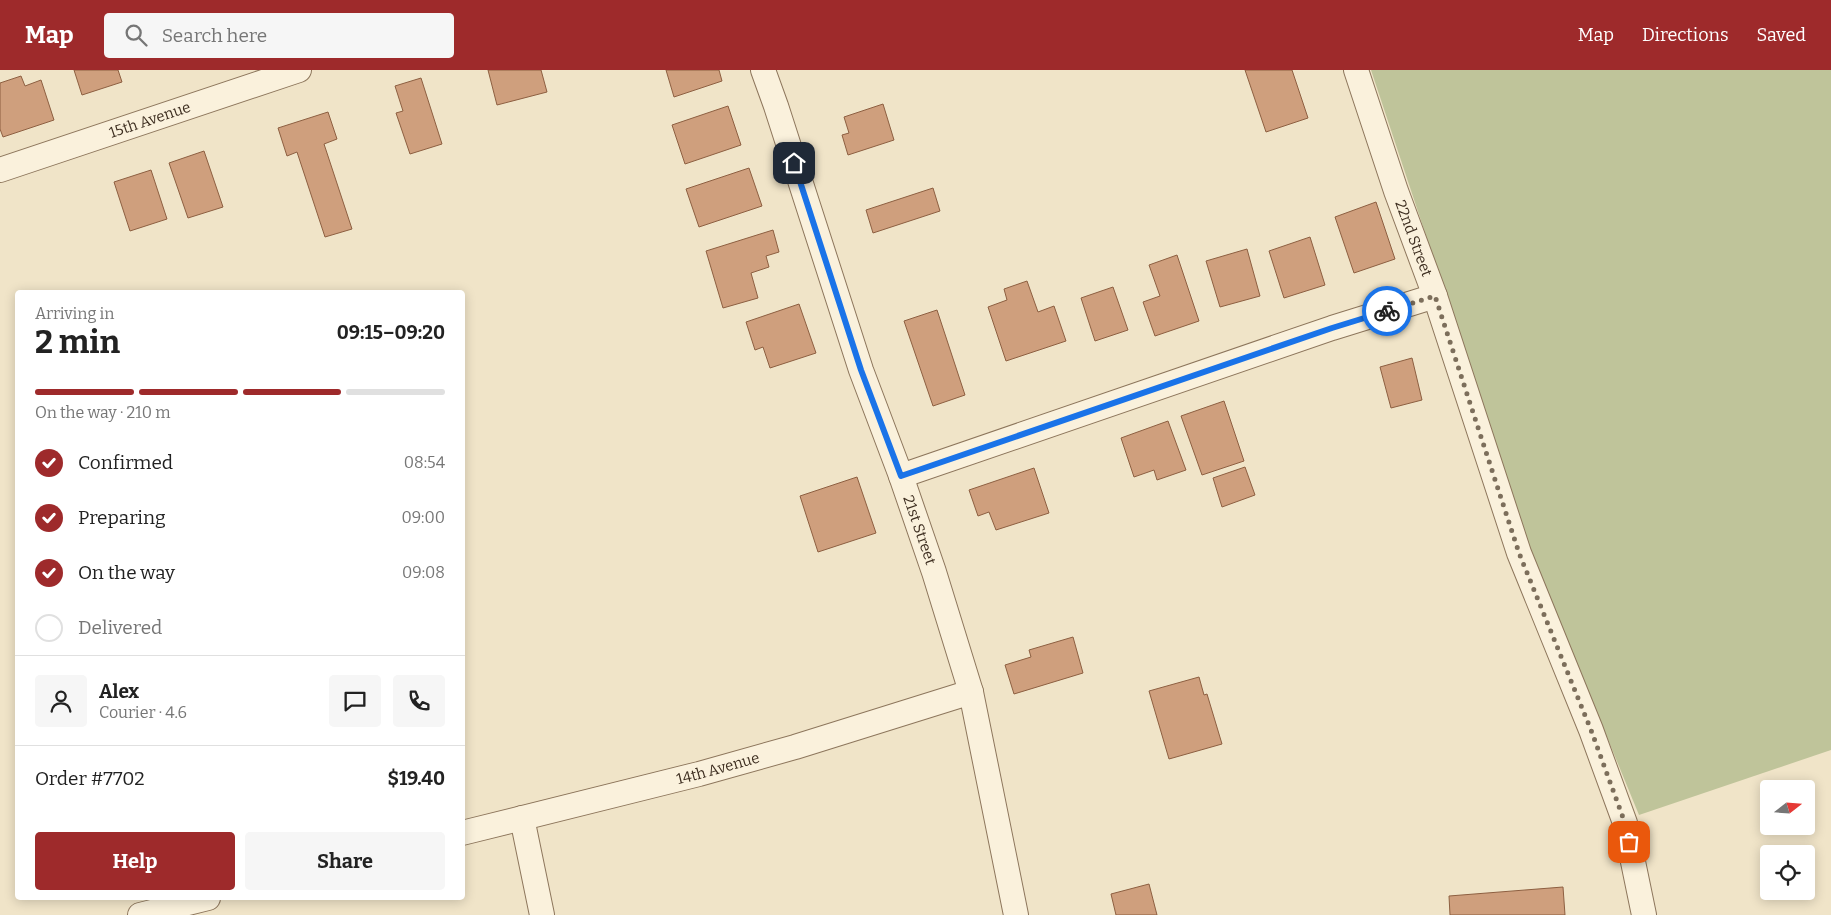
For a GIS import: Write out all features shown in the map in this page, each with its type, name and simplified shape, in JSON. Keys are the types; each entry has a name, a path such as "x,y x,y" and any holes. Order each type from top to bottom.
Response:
{"street":[{"name":"15th Avenue","path":"0,170 299,70"},
{"name":"21st Street","path":"763,70 861,370 901,476 934,572 971,692 1016,915"},
{"name":"22nd Street","path":"1356,70 1396,191 1435,296 1519,553 1591,730 1625,823 1644,915"},
{"path":"901,476 1332,328 1435,296"},
{"name":"14th Avenue","path":"465,832 795,747 971,692"},
{"path":"522,818 542,915"},
{"path":"140,915 200,900"}],"green space":[{"path":"1371,70 1831,70 1831,750 1639,815 1531,552"}],"building":[{"path":"74,70 118,70 122,82 82,95"},
{"path":"488,70 541,70 547,92 497,105"},
{"path":"666,70 719,70 722,81 674,97"},
{"path":"1245,70 1292,70 1308,118 1266,132"},
{"path":"21,76 25,86 41,80 54,120 3,137 0,129 0,83"},
{"path":"421,78 442,144 410,154 396,113 403,111 395,86"},
{"path":"883,104 894,140 848,155 842,135 849,133 844,117"},
{"path":"728,106 741,145 685,164 672,125"},
{"path":"328,112 337,139 324,144 352,229 325,237 297,152 287,156 278,128"},
{"path":"204,151 223,207 188,218 169,163"},
{"path":"749,168 762,206 699,227 686,189"},
{"path":"151,170 167,219 130,231 114,182"},
{"path":"933,188 940,211 873,233 866,210"},
{"path":"1376,202 1395,259 1354,273 1335,217"},
{"path":"773,230 779,252 766,256 769,267 751,273 758,298 723,308 706,251"},
{"path":"1310,237 1325,285 1284,298 1269,251"},
{"path":"1247,249 1260,296 1220,307 1206,261"},
{"path":"1177,255 1199,321 1155,336 1143,302 1160,296 1149,265"},
{"path":"1027,281 1038,312 1054,306 1066,341 1006,361 988,307 1007,300 1004,289"},
{"path":"1113,287 1128,330 1095,341 1081,298"},
{"path":"799,304 816,353 770,368 763,347 755,350 746,322"},
{"path":"937,310 965,395 933,406 904,321"},
{"path":"1412,358 1422,400 1391,408 1380,367"},
{"path":"1224,401 1244,461 1202,475 1181,416"},
{"path":"1168,421 1186,470 1157,480 1154,470 1134,477 1121,438"},
{"path":"1245,467 1255,495 1222,507 1213,478"},
{"path":"1034,468 1049,513 996,530 989,512 978,516 969,490"},
{"path":"857,477 876,533 818,552 800,496"},
{"path":"1073,637 1083,673 1014,694 1005,665 1031,657 1029,650"},
{"path":"1199,677 1204,695 1207,694 1222,744 1169,759 1149,691"},
{"path":"1149,884 1157,915 1116,915 1111,894"},
{"path":"1563,887 1565,915 1450,915 1449,896"}],"way so far":[{"path":"1387,311 1435,296 1519,553 1591,730 1625,823 1629,842"}],"route":[{"path":"794,163 861,370 901,476 1332,328 1387,311"}]}
